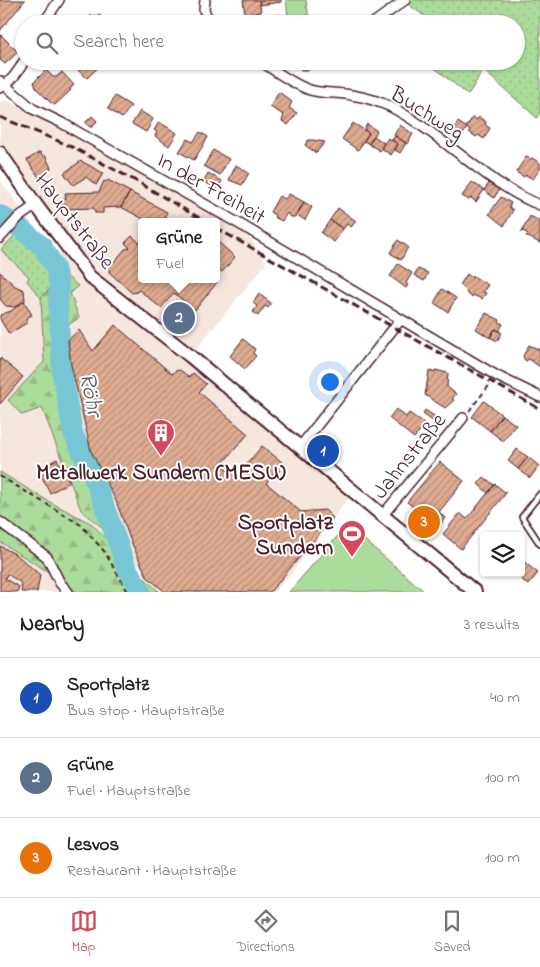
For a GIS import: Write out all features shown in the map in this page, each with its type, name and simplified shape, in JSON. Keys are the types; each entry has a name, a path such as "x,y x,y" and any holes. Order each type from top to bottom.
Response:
{"main road":[{"name":"Hauptstraße","path":"0,152 36,205 90,277 475,592"}],"street":[{"path":"49,15 59,0"},
{"path":"205,0 204,10 206,15"},
{"path":"384,15 405,0"},
{"path":"2,85 18,70"},
{"name":"Buchweg","path":"274,70 309,90 322,93 350,94 389,106 450,146 502,185 540,205"},
{"name":"In der Freiheit","path":"2,85 33,109 62,123 160,178 497,376 540,398"},
{"path":"0,238 19,217 36,205"},
{"path":"300,447 400,319"},
{"name":"Jahnstraße","path":"382,516 463,418"},
{"path":"0,522 47,557 59,585 68,592"}],"lane":[{"path":"540,494 522,517 540,544"}],"path":[{"path":"463,418 497,376"},
{"path":"0,476 81,525 104,551 128,592"}],"shaded area":[{"path":"7,101 68,128 248,234 266,263 192,354 103,278 81,252 0,143 0,102"},
{"path":"0,180 41,237 349,497 293,571 274,592 170,592 92,524 48,501 0,472"},
{"path":"0,542 68,584 74,592 0,592"}],"green space":[{"path":"286,0 306,0 308,15 288,15"},
{"path":"411,0 540,0 540,112 537,118 483,70 525,70 525,15 423,15 406,3"},
{"path":"437,70 483,70 468,95"},
{"path":"22,233 49,255 64,274 41,298 27,281 29,277 1,250 15,235"},
{"path":"64,274 78,286 70,293 79,318 62,329 82,443 123,545 81,510 42,408 22,415 8,400 44,362 41,298"},
{"path":"0,472 48,501 92,524 160,592 74,592 68,584 0,542"},
{"name":"Sportplatz Sundern","path":"347,525 425,592 289,592"}],"building":[{"path":"0,0 25,0 0,31"},
{"path":"243,0 259,0 261,12 245,15"},
{"path":"259,0 281,0 281,2 260,5"},
{"path":"0,34 15,49 15,55 5,64 0,60"},
{"path":"46,70 53,77 62,72 74,85 55,105 36,88 34,82"},
{"path":"78,70 95,70 87,78"},
{"path":"279,92 292,102 289,108 297,113 288,125 282,121 284,115 270,107"},
{"path":"115,96 131,106 122,118 108,109"},
{"path":"140,111 153,119 146,132 132,124"},
{"path":"92,116 97,121 90,127 85,123"},
{"path":"473,117 477,120 479,117 490,128 484,139 478,135 476,137 466,127"},
{"path":"159,122 177,133 169,146 155,136 157,132 154,130"},
{"path":"458,122 467,128 462,136 453,130"},
{"path":"353,123 369,133 358,150 342,139"},
{"path":"367,124 377,131 369,144 364,141 369,133 364,130"},
{"path":"400,125 413,134 407,144 394,135"},
{"path":"200,132 208,137 194,160 179,152 187,139 193,142"},
{"path":"374,136 384,143 380,151 369,144"},
{"path":"395,136 406,143 400,153 395,150 398,144 392,140"},
{"path":"388,138 398,144 391,155 381,148"},
{"path":"308,140 325,142 316,153 305,145"},
{"path":"213,150 229,159 220,175 204,166"},
{"path":"40,152 43,157 45,155 51,168 39,177 27,160"},
{"path":"526,157 540,163 540,169 533,179 526,175 524,177 516,172"},
{"path":"81,161 103,173 96,185 86,177 73,185 64,173"},
{"path":"236,165 249,173 242,185 229,180"},
{"path":"208,173 222,181 217,189 204,182"},
{"path":"108,180 130,192 121,207 103,208 103,213 95,213 94,208 63,209 63,199 66,199 65,193 99,192 104,181"},
{"path":"472,182 484,190 476,202 471,198 469,200 462,196"},
{"path":"489,183 499,190 494,198 484,190"},
{"path":"130,192 167,212 164,218 142,218 121,207"},
{"path":"289,194 304,202 295,217 291,217 287,213 282,221 274,217 275,215 270,212 279,196 285,199"},
{"path":"501,197 511,203 509,207 513,210 504,226 489,214"},
{"path":"304,202 312,207 305,220 297,215"},
{"path":"338,208 356,221 351,227 347,224 343,229 330,220"},
{"path":"530,216 540,221 540,243 526,236 528,234 523,231 521,233"},
{"path":"330,220 343,229 334,242 321,233"},
{"path":"132,236 138,241 138,283 216,283 195,310 174,293 161,308 139,290 132,293 109,272 109,268 125,249 130,248 125,243"},
{"path":"398,240 408,247 401,260 390,253"},
{"path":"220,244 235,257 222,272 220,270"},
{"path":"398,264 412,273 406,283 408,285 406,288 390,276"},
{"path":"418,269 428,273 424,281 414,275"},
{"path":"0,272 15,286 24,290 25,301 15,307 6,306 0,299"},
{"path":"467,274 488,285 483,292 486,293 482,299 473,295 472,297 460,285"},
{"path":"442,289 456,298 448,312 434,303"},
{"path":"259,294 271,303 268,308 265,306 258,316 253,312 257,306 253,303"},
{"path":"24,301 32,315 26,318 28,322 9,334 0,319 0,315 11,311"},
{"path":"486,313 500,320 499,322 503,324 499,331 495,329 490,338 476,329"},
{"name":"Metallwerk Sundern (MESU)","path":"115,325 172,374 180,370 189,377 193,373 206,384 199,392 248,434 221,465 236,477 262,446 283,463 278,469 280,471 275,475 273,474 266,483 301,512 325,510 333,518 270,592 165,592 147,577 116,501 91,451 71,365 68,340 79,330 93,351"},
{"path":"495,329 502,333 497,341 490,337"},
{"path":"243,339 255,349 253,353 256,356 245,369 230,356"},
{"path":"529,345 540,350 540,367 529,359 526,361 524,359 523,356"},
{"path":"0,358 23,377 0,404"},
{"path":"435,370 448,373 447,387 456,394 452,399 454,400 445,408 425,395 429,371 435,372"},
{"path":"484,401 502,415 490,431 472,417"},
{"path":"396,409 406,417 409,413 425,424 414,438 389,418"},
{"path":"425,410 437,418 434,422 423,414"},
{"path":"502,415 516,425 503,441 490,431"},
{"path":"517,449 528,457 518,469 508,461"},
{"path":"528,457 539,466 530,478 518,469"},
{"path":"57,459 70,482 50,493 38,469"},
{"path":"440,462 464,481 439,512 445,518 442,522 428,511 424,515 407,502"},
{"path":"484,477 494,485 488,493 478,484"},
{"path":"495,484 506,493 461,549 443,534 460,513 467,519"},
{"path":"428,511 442,522 437,528 423,517"},
{"path":"423,517 437,528 429,538 415,527"},
{"path":"0,546 17,555 40,575 37,592 21,592 20,582 7,574 5,579 19,587 17,592 0,592"},
{"path":"525,563 538,573 528,585 519,577 525,577"}],"waterway":[{"name":"Röhr","path":"0,215 42,246 55,268 59,286 58,305 62,373 73,433 96,483 126,566 141,592"}],"railway":[{"path":"0,117 68,145 136,181 199,218"},
{"path":"220,230 540,409"}],"place":[{"name":"Grüne","path":"179,318"},
{"name":"Sportplatz","path":"323,451"},
{"name":"Metallwerk Sundern (MESU)","path":"161,457"},
{"name":"Lesvos","path":"424,522"},
{"name":"Sportplatz Sundern","path":"352,558"}]}
